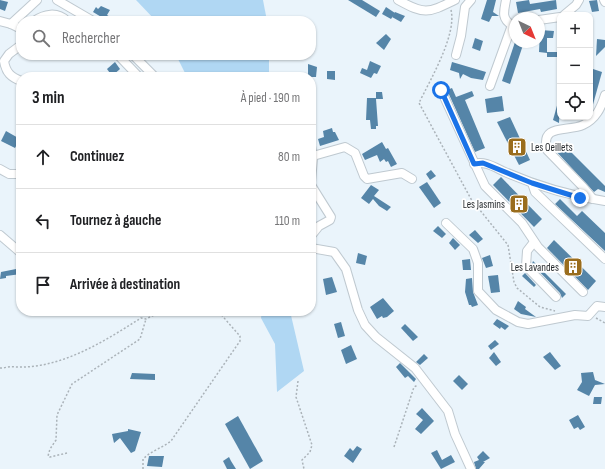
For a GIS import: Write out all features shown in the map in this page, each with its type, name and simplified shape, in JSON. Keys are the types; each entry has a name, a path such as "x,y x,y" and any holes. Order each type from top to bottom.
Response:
{"street":[{"path":"20,16 37,0"},
{"path":"57,0 84,16"},
{"path":"398,0 423,12 432,11 455,0"},
{"path":"456,55 461,36 465,7 470,0"},
{"path":"506,0 504,18 506,22 509,23"},
{"path":"568,12 576,5 579,0"},
{"path":"41,16 50,14 59,16"},
{"path":"545,19 557,17"},
{"path":"11,24 16,19"},
{"path":"0,21 16,26"},
{"path":"490,86 509,36"},
{"path":"16,49 9,54 4,61 5,68 10,76 16,79"},
{"path":"123,60 134,72"},
{"path":"138,60 150,72"},
{"path":"441,90 485,186 522,223 534,242 583,292"},
{"path":"593,199 584,187 547,150 545,144 550,133 554,129 572,128 591,120 598,112 605,95"},
{"path":"316,155 345,147 356,153 364,176 367,179 402,173 412,179"},
{"path":"474,164 483,163 532,183 580,198 605,201"},
{"path":"0,169 9,174 16,174"},
{"path":"532,183 535,192 605,259"},
{"path":"316,193 330,217 330,220 319,226 316,230"},
{"path":"446,223 473,249 478,263 478,291 496,310 507,316 528,324 575,315 588,316 597,306 605,307"},
{"path":"0,235 16,249"},
{"path":"534,242 525,257 526,266 556,297"},
{"path":"316,249 334,252 346,269 358,310 365,325 376,337 415,368 448,411 455,434 471,469"}],"path":[{"path":"0,368 14,366 24,368 58,362 103,342 141,318 146,319 152,316"},
{"path":"143,469 143,459 150,452 165,446 171,440 240,341 240,336 222,316"},
{"path":"67,452 50,457 48,456 50,449 56,440 57,415 72,384 140,339 146,319"},
{"path":"298,381 296,397 312,445 310,452 302,460 304,469"},
{"path":"394,447 414,387 427,384"}],"shaded area":[{"path":"136,0 263,0 266,16 151,16"},
{"path":"178,60 269,60 269,72 184,72"},
{"path":"261,316 291,316 304,371 277,392 275,344"}],"building":[{"path":"0,0 8,2 5,11 0,9"},
{"path":"348,0 362,0 380,11 376,17"},
{"path":"487,0 496,0 493,12 499,16 492,16 489,22 481,19"},
{"path":"529,0 530,4 556,0 557,9 541,12 540,9 518,12 516,2"},
{"path":"597,0 599,11 592,12 589,1"},
{"path":"101,6 110,10 107,15 108,16 100,16 93,12 96,7 98,9"},
{"path":"386,7 395,13 391,19 382,14"},
{"path":"395,12 405,16 401,22 392,17"},
{"path":"545,30 554,31 553,38 547,38 547,52 557,52 557,57 547,57 547,53 539,52 539,48 545,48"},
{"path":"386,34 391,39 384,50 376,43"},
{"path":"475,38 483,41 480,51 472,48"},
{"path":"597,39 605,40 605,47 596,56"},
{"path":"513,48 522,48 510,84 502,81"},
{"path":"370,61 381,66 377,74 374,73 371,78 360,73 362,68 367,70"},
{"path":"115,62 120,69 117,72 109,72 107,69"},
{"path":"452,62 486,72 483,80 471,78 463,74 460,79 459,73 450,70"},
{"path":"308,64 317,67 316,77 316,72 308,72"},
{"path":"593,69 602,72 593,104"},
{"path":"327,71 335,71 335,80 327,79"},
{"path":"452,88 456,97 472,91 474,96 465,100 485,148 475,152 447,90"},
{"path":"376,92 382,92 383,99 376,99 378,126 376,126 376,129 371,129 370,120 366,120 367,98 376,98"},
{"path":"502,96 504,111 487,113 485,99"},
{"path":"557,106 557,120 559,120 559,123 553,120"},
{"name":"Les Oeillets","path":"510,117 530,160 519,165 497,122"},
{"path":"332,128 339,140 320,146 318,139 324,137 323,131"},
{"path":"6,131 16,137 16,146 15,148 1,141"},
{"path":"382,142 386,149 388,148 397,164 391,167 388,161 386,162 384,159 380,162 377,155 365,160 362,154"},
{"path":"561,142 605,186 605,192 598,189 594,192 554,149"},
{"path":"431,170 436,176 430,180 426,174"},
{"name":"Les Jasmins","path":"501,177 542,219 534,227 493,185"},
{"path":"427,182 441,203 434,208 419,187"},
{"path":"371,185 379,190 374,196 391,207 387,211 379,206 373,199 369,204 361,198"},
{"path":"560,199 577,216 582,211 605,233 605,251 555,204"},
{"path":"438,226 446,234 442,238 433,231"},
{"path":"475,230 483,239 478,243 469,235"},
{"path":"453,238 460,245 455,250 449,243"},
{"name":"Les Lavandes","path":"554,240 596,281 588,290 547,248"},
{"path":"358,253 367,256 365,265 356,263"},
{"path":"490,255 493,266 486,268 482,258"},
{"path":"470,259 471,270 463,270 462,260"},
{"path":"533,261 566,294 562,298 560,293 532,264"},
{"path":"16,269 16,275 6,276 6,278 0,279 1,272"},
{"path":"525,273 536,285 534,287 522,276"},
{"path":"498,275 500,292 491,293 488,276"},
{"path":"332,277 337,292 326,295 323,279"},
{"path":"472,278 473,292 478,305 472,307 469,305 465,292 466,279"},
{"path":"383,298 394,311 387,317 383,318 382,316 377,319 370,307"},
{"path":"518,301 526,307 525,309 536,317 521,314 514,309"},
{"path":"497,319 509,326 505,330 501,327 500,329 493,324"},
{"path":"341,322 345,336 338,338 334,324"},
{"path":"405,324 418,337 413,341 401,328"},
{"path":"495,340 499,344 491,350 488,346"},
{"path":"351,345 357,359 346,364 341,350"},
{"path":"494,352 501,362 496,366 489,358"},
{"path":"550,352 561,366 555,370 543,357"},
{"path":"424,354 428,358 420,365 416,362"},
{"path":"400,363 416,379 414,382 408,376 405,378 396,367"},
{"path":"593,372 595,380 605,384 595,385 589,396 577,390 582,382 581,373"},
{"path":"132,373 155,374 155,380 130,379"},
{"path":"459,375 468,384 462,390 453,381"},
{"path":"594,397 602,397 601,404 593,404"},
{"path":"422,408 434,421 421,434 415,429 423,420 416,414"},
{"path":"578,415 585,427 580,430 578,427 574,429 569,420"},
{"path":"238,416 263,461 250,469 225,424"},
{"path":"128,429 141,432 135,451 131,453 120,438 114,443 112,434 128,431"},
{"path":"357,446 362,449 353,463 344,456 350,448 353,451"},
{"path":"437,450 442,460 451,455 455,462 441,469 431,453"},
{"path":"483,451 490,458 483,462 485,462 479,469 476,469 474,462 479,460 477,457"},
{"path":"149,456 164,456 162,467 147,466"},
{"path":"229,457 236,469 227,469 223,461"}],"place":[{"name":"Les Oeillets","path":"517,147"},
{"name":"Les Jasmins","path":"519,204"},
{"name":"Les Lavandes","path":"573,267"}],"route":[{"path":"441,90 474,164 478,162 483,163 532,183 580,198"}]}
